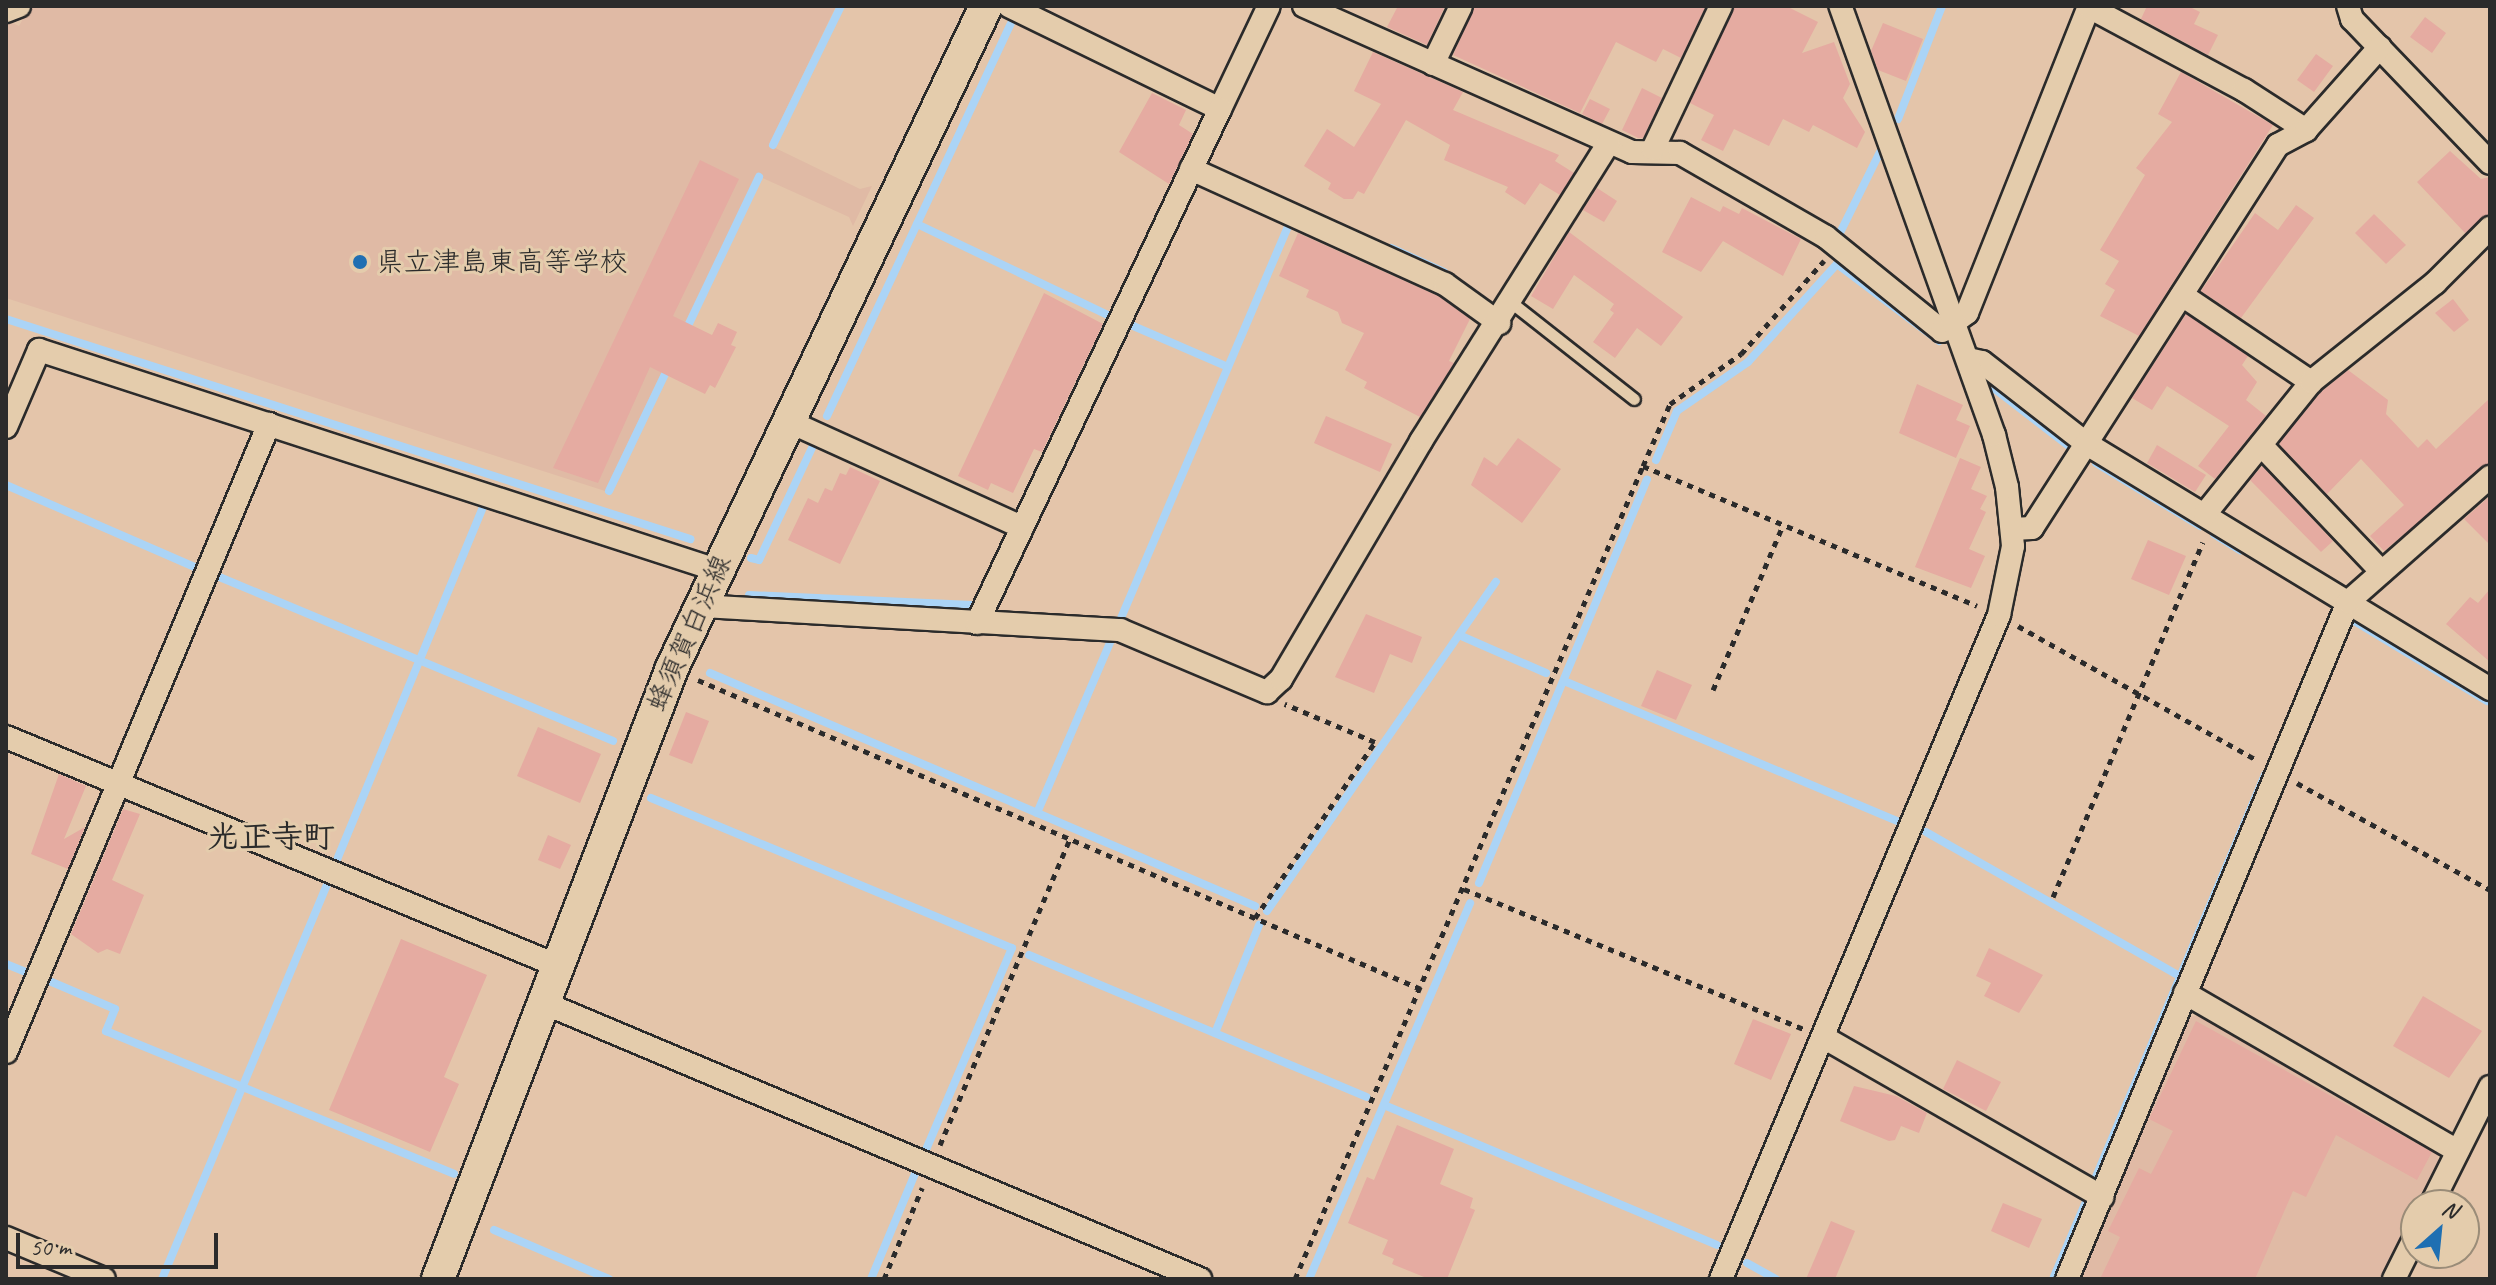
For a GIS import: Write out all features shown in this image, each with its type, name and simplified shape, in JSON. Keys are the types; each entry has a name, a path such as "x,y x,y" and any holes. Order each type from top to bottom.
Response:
{"main road":[{"name":"蜂須賀白浜線","path":"438,1279 672,668 986,6"}],"street":[{"path":"6,11 19,6"},
{"path":"1009,6 1220,109"},
{"path":"977,623 1269,6"},
{"path":"1304,6 1632,152 1653,149 1680,153 1826,237 1835,249 1942,331 1955,325 1967,313 2089,6 2244,90 2306,130"},
{"path":"1433,64 1461,6"},
{"path":"1653,149 1721,6"},
{"path":"1721,1279 1999,615 2012,529 1994,435 1840,6"},
{"path":"2348,6 2352,19 2490,163"},
{"path":"2012,529 2032,528 2278,145 2306,130 2380,47"},
{"path":"701,606 1120,630 1267,692 1281,679 1421,441 1512,303 1609,143"},
{"path":"1191,169 1445,284 1499,323"},
{"path":"2209,517 2311,382 2435,283 2490,228"},
{"path":"2182,295 2311,382"},
{"path":"6,427 39,350 717,570"},
{"path":"1968,359 1982,362 2087,444 2490,689"},
{"path":"788,421 1022,527"},
{"path":"6,1052 269,424"},
{"path":"2261,445 2382,572"},
{"path":"2067,1279 2348,602 2490,477"},
{"path":"6,737 558,966"},
{"path":"2185,993 2458,1151"},
{"path":"544,1003 1200,1279"},
{"path":"1823,1037 2102,1197"},
{"path":"2439,1189 2490,1087"},
{"path":"6,1238 104,1279"}],"lane":[{"path":"1512,303 1634,399"}],"path":[{"path":"1295,1279 1422,989 1670,404 1741,354 1835,249"},
{"path":"1643,466 1999,615 2490,890"},
{"path":"2053,897 2209,517"},
{"path":"1713,690 1783,525"},
{"path":"672,668 1422,989"},
{"path":"1255,918 1375,742 1267,692"},
{"path":"884,1279 1070,839"},
{"path":"1464,889 1823,1037"}],"shaded area":[{"name":"県立津島東高等学校","path":"30,6 836,6 769,145 860,189 872,186 853,226 849,217 756,175 605,491 6,298 6,20 19,26"},
{"path":"2201,1015 2437,1149 2438,1161 2424,1189 2400,1189 2400,1238 2380,1279 2078,1279 2189,1017"}],"building":[{"path":"1398,6 1445,6 1427,45 1387,27"},
{"path":"1475,6 1706,6 1681,58 1663,49 1656,62 1616,42 1580,113 1453,55"},
{"path":"1735,6 1786,6 1818,22 1802,53 1834,42 1850,84 1843,98 1865,132 1857,148 1813,125 1809,132 1783,119 1769,146 1734,129 1723,151 1701,140 1714,115 1690,103"},
{"path":"2147,6 2188,6 2200,12 2194,24 2218,35 2208,55 2141,19"},
{"path":"2425,17 2446,33 2432,53 2410,37"},
{"path":"1883,23 1923,39 1906,81 1878,70 1871,51"},
{"path":"1373,52 1463,92 1453,110 1559,155 1555,161 1574,173 1560,195 1540,183 1525,205 1505,192 1508,187 1444,160 1450,145 1406,120 1364,194 1358,191 1353,199 1344,199 1328,189 1331,183 1304,166 1327,129 1354,147 1381,104 1354,91"},
{"path":"2316,54 2333,66 2314,92 2297,80"},
{"path":"2181,72 2273,125 2139,336 2100,316 2115,290 2105,284 2119,261 2100,250 2145,175 2136,168 2172,122 2158,114"},
{"path":"1642,88 1662,98 1643,138 1638,138 1622,130"},
{"path":"1152,93 1186,110 1179,125 1193,134 1169,184 1119,152"},
{"path":"1590,99 1610,109 1602,124 1582,114"},
{"path":"2450,151 2481,179 2490,177 2490,214 2465,233 2417,182"},
{"path":"700,160 739,179 673,316 712,335 718,323 737,332 731,345 736,347 715,388 710,385 705,394 650,367 598,483 553,468"},
{"path":"1597,188 1617,201 1604,222 1583,210"},
{"path":"1691,197 1720,212 1723,206 1739,214 1742,208 1801,239 1783,276 1723,241 1701,272 1662,252"},
{"path":"2296,205 2314,218 2241,318 2201,291 2255,213 2278,230"},
{"path":"2374,214 2406,245 2386,264 2355,233"},
{"path":"1569,232 1683,317 1661,346 1637,328 1615,358 1593,342 1614,313 1610,310 1614,304 1574,275 1553,309 1531,296"},
{"path":"1298,233 1438,296 1470,319 1449,361 1454,363 1420,417 1364,388 1367,382 1345,370 1364,333 1342,323 1338,312 1306,297 1309,290 1279,276"},
{"path":"1044,293 1103,324 1042,452 1034,449 1013,493 991,483 988,490 958,476"},
{"path":"2453,299 2469,320 2454,332 2435,313"},
{"path":"2186,314 2248,356 2242,365 2257,382 2246,400 2266,416 2215,479 2198,466 2229,426 2167,386 2152,410 2132,398"},
{"path":"2348,370 2388,400 2386,414 2418,448 2427,439 2436,449 2490,398 2490,463 2384,551 2370,536 2404,505 2361,459 2327,494 2279,444 2321,392"},
{"path":"1917,384 1963,405 1956,420 1970,426 1956,458 1899,433"},
{"path":"1326,416 1392,444 1380,472 1314,443"},
{"path":"1518,438 1561,469 1522,523 1471,485 1484,457 1497,466"},
{"path":"2157,445 2206,475 2195,492 2147,463"},
{"path":"1960,458 1981,467 1971,489 1987,496 1980,509 1986,512 1969,549 1985,556 1971,588 1915,567"},
{"path":"2262,466 2333,541 2321,552 2250,480"},
{"path":"850,467 880,481 840,564 788,540 808,498 818,503 825,488 832,491 840,473 846,475"},
{"path":"2490,496 2490,545 2464,519"},
{"path":"2148,540 2186,556 2169,595 2131,579"},
{"path":"2490,589 2490,662 2446,624 2470,597 2478,603"},
{"path":"1366,614 1422,637 1412,663 1390,654 1374,693 1335,677"},
{"path":"1657,670 1692,685 1676,720 1641,706"},
{"path":"686,712 709,721 692,764 669,755"},
{"path":"538,727 601,754 580,803 517,776"},
{"path":"59,774 86,786 64,839 85,827 68,869 31,854"},
{"path":"123,809 140,814 112,880 144,895 120,954 107,949 98,953 71,934"},
{"path":"548,835 571,845 560,869 538,860"},
{"path":"401,939 487,975 444,1077 459,1084 430,1152 329,1110"},
{"path":"1989,948 2043,975 2019,1013 1984,996 1991,983 1976,976"},
{"path":"2423,996 2482,1031 2449,1078 2393,1046"},
{"path":"1753,1019 1791,1034 1771,1080 1734,1064"},
{"path":"2196,1021 2432,1152 2417,1180 2336,1135 2306,1197 2293,1191 2255,1279 2100,1279 2120,1237 2108,1231 2139,1168 2151,1174 2173,1131 2149,1119"},
{"path":"1957,1060 2001,1082 1986,1111 1943,1089"},
{"path":"1854,1086 1896,1096 1927,1113 1919,1133 1901,1126 1895,1140 1889,1141 1840,1121"},
{"path":"1397,1125 1454,1149 1440,1184 1473,1198 1470,1208 1475,1210 1447,1279 1429,1279 1392,1264 1394,1259 1382,1254 1388,1240 1348,1223 1367,1177 1374,1180"},
{"path":"2003,1203 2042,1219 2029,1248 1991,1231"},
{"path":"1831,1221 1855,1231 1835,1279 1806,1279"}],"waterway":[{"path":"773,145 841,6"},
{"path":"1898,119 1942,6"},
{"path":"827,416 1011,24"},
{"path":"1836,241 1880,152"},
{"path":"685,332 759,177"},
{"path":"1121,618 1290,221"},
{"path":"917,224 1114,318"},
{"path":"1391,248 1444,272"},
{"path":"1656,460 1677,411 1748,362 1837,264 1939,341"},
{"path":"6,319 690,539"},
{"path":"1124,322 1228,367"},
{"path":"609,491 669,366"},
{"path":"1995,389 2070,447"},
{"path":"751,558 759,560 812,448"},
{"path":"2096,463 2200,526"},
{"path":"1479,883 1647,480"},
{"path":"6,485 199,569"},
{"path":"336,862 484,505"},
{"path":"2214,534 2240,550"},
{"path":"217,576 613,741"},
{"path":"1267,911 1496,582"},
{"path":"749,595 972,605"},
{"path":"2351,619 2487,701"},
{"path":"1459,635 1546,673"},
{"path":"1037,813 1111,640"},
{"path":"710,673 1255,906"},
{"path":"1564,681 1897,821"},
{"path":"2095,1179 2265,774"},
{"path":"651,798 1012,948 926,1150"},
{"path":"1926,832 2179,976"},
{"path":"162,1279 326,886"},
{"path":"1309,1279 1470,903"},
{"path":"1215,1033 1259,925"},
{"path":"1029,955 1366,1097"},
{"path":"6,964 26,972"},
{"path":"47,980 115,1009 106,1031 454,1174"},
{"path":"1384,1105 1717,1245"},
{"path":"871,1279 915,1174"},
{"path":"2053,1279 2085,1204"},
{"path":"494,1230 609,1279"},
{"path":"1747,1263 1776,1279"}],"place":[{"name":"県立津島東高等学校","path":"360,262"}],"district":[{"name":"光正寺町","path":"271,837"}]}
